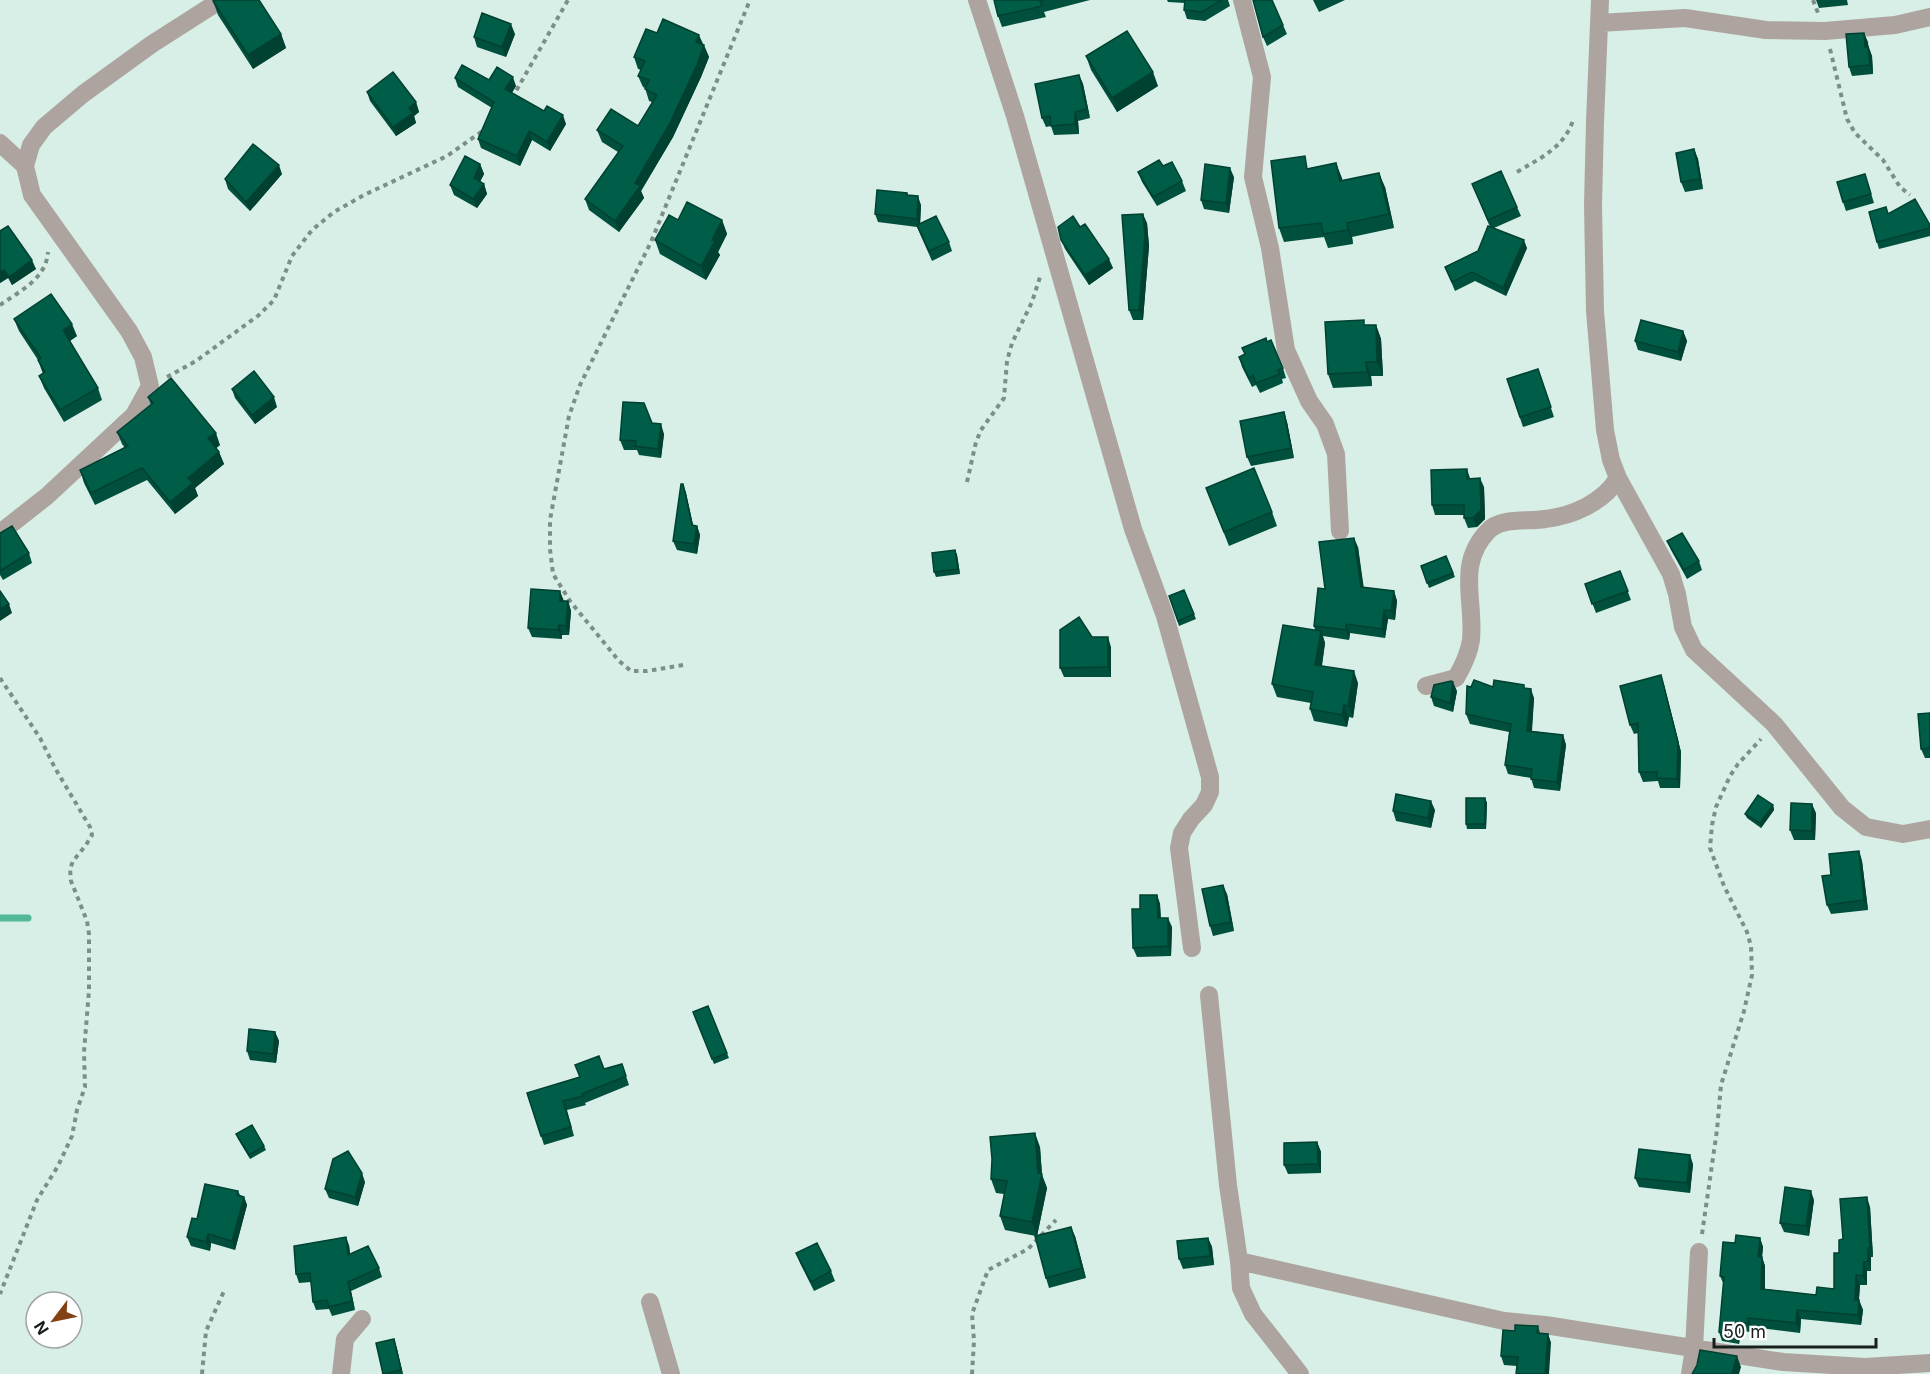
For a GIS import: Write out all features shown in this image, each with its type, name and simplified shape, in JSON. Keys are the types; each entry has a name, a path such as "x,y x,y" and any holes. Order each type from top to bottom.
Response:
{"street":[{"path":"0,533 46,496 134,415 150,386 143,357 129,331 32,195 25,166 31,145 44,127 83,94 152,44 221,0"},
{"path":"977,0 1016,116 1133,530 1165,616 1210,777 1210,792 1204,805 1182,833 1179,848 1192,948"},
{"path":"1242,0 1262,77 1253,177 1270,248 1286,350 1310,401 1325,424 1336,454 1340,531"},
{"path":"1600,0 1593,205 1595,311 1605,430 1611,460 1618,478 1671,574 1683,627 1694,650 1774,724 1842,808 1866,827 1903,834 1930,829"},
{"path":"1599,23 1685,18 1766,30 1825,31 1895,25 1930,17"},
{"path":"0,143 25,166"},
{"path":"1426,686 1456,678 1466,659 1471,640 1469,567 1473,552 1488,530 1498,523 1546,519 1570,513 1604,496 1618,478"},
{"path":"1209,995 1241,1288 1253,1314 1300,1374"},
{"path":"1690,1374 1694,1349 1699,1252"},
{"path":"1239,1261 1504,1321 1545,1325 1783,1362 1865,1367 1930,1364"},
{"path":"650,1302 671,1374"},
{"path":"341,1374 345,1339 362,1319"}],"path":[{"path":"508,105 568,0"},
{"path":"682,665 647,671 631,671 619,661 570,601 553,574 550,520 569,416 580,385 651,242 750,0"},
{"path":"1825,31 1847,119 1855,133 1883,160 1900,187 1910,195"},
{"path":"1517,172 1549,153 1564,139 1575,116"},
{"path":"150,386 196,361 259,315 274,300 292,256 312,230 334,212 363,195 447,156 486,128"},
{"path":"0,305 38,278 44,269 48,257 46,215"},
{"path":"967,482 981,430 1004,398 1007,361 1012,343 1035,294 1040,275"},
{"path":"0,678 40,738 90,826 92,836 70,869 71,881 87,921 89,934 89,990 84,1052 85,1087 77,1110 72,1136 58,1166 37,1200 0,1294"},
{"path":"1699,1252 1717,1130 1721,1085 1744,1011 1752,975 1751,946 1710,848 1712,825 1716,807 1730,776 1774,724"},
{"path":"972,1374 974,1341 972,1314 988,1270 1028,1249 1056,1220"},
{"path":"202,1374 206,1331 225,1289"}],"building":[{"path":"259,0 281,34 248,55 213,1"},
{"path":"994,0 1044,0 1040,1 1042,6 998,16"},
{"path":"1185,0 1221,0 1202,12 1184,10"},
{"path":"1253,0 1272,0 1283,25 1263,37"},
{"path":"482,13 511,24 502,47 474,37"},
{"path":"663,19 699,35 696,42 704,45 669,125 635,183 640,186 615,221 585,199 623,146 597,130 611,109 638,126 657,95 645,89 649,80 638,76 645,61 634,57 646,29 657,33"},
{"path":"1127,31 1153,72 1112,98 1086,56"},
{"path":"1864,33 1870,65 1849,67 1846,34"},
{"path":"462,65 489,80 497,67 513,77 505,89 544,111 547,106 563,115 547,142 529,131 517,156 478,139 494,102 455,78"},
{"path":"393,72 416,102 409,108 413,113 393,127 367,92"},
{"path":"1079,75 1087,109 1075,112 1075,124 1051,126 1050,116 1042,118 1035,84"},
{"path":"253,144 279,165 246,202 225,179"},
{"path":"1694,149 1700,179 1681,182 1676,153"},
{"path":"465,156 480,164 474,178 484,184 473,199 450,185"},
{"path":"1305,156 1307,169 1336,163 1340,181 1379,173 1389,214 1347,223 1348,230 1323,234 1321,223 1279,228 1271,161"},
{"path":"1159,160 1163,166 1172,162 1182,181 1153,197 1138,172"},
{"path":"1205,164 1230,168 1226,203 1201,200"},
{"path":"1501,171 1517,207 1488,220 1472,184"},
{"path":"1865,174 1871,194 1843,202 1837,182"},
{"path":"877,190 918,196 917,219 875,214"},
{"path":"1915,199 1930,228 1877,242 1869,212 1886,207 1888,214"},
{"path":"687,202 722,220 712,240 715,241 701,266 655,240 669,215 678,220"},
{"path":"1143,214 1145,236 1139,310 1129,310 1122,215"},
{"path":"936,216 949,242 929,251 917,225"},
{"path":"1073,216 1080,227 1085,224 1109,259 1085,275 1061,240 1058,227"},
{"path":"8,226 32,260 9,277 4,270 0,273 0,231"},
{"path":"1488,226 1524,240 1503,288 1472,272 1452,282 1445,267 1478,251"},
{"path":"51,294 72,324 63,330 98,388 60,410 39,376 45,372 38,360 41,358 14,319"},
{"path":"1364,320 1364,325 1376,325 1377,362 1366,362 1367,372 1328,374 1325,322"},
{"path":"1641,320 1683,331 1678,352 1635,341"},
{"path":"1266,338 1267,342 1271,340 1283,368 1278,370 1280,374 1256,383 1253,375 1249,378 1239,357 1245,354 1242,348"},
{"path":"1538,369 1551,407 1520,417 1507,379"},
{"path":"254,371 274,397 252,415 232,389"},
{"path":"171,378 216,433 208,438 219,452 188,478 193,483 170,502 142,468 91,493 80,470 128,446 117,432 153,403 148,397"},
{"path":"623,402 644,403 652,423 661,424 658,449 635,446 636,441 620,440"},
{"path":"1284,412 1291,448 1247,457 1240,421"},
{"path":"1254,468 1272,512 1224,532 1206,488"},
{"path":"1467,469 1467,479 1480,478 1481,510 1473,518 1464,518 1464,505 1432,505 1431,470"},
{"path":"681,484 683,484 692,525 697,526 694,544 673,541"},
{"path":"12,526 29,553 0,571 0,533"},
{"path":"1682,533 1699,561 1684,570 1667,541"},
{"path":"1354,538 1361,587 1394,591 1391,611 1384,610 1382,629 1346,624 1346,630 1314,626 1318,588 1325,589 1319,542"},
{"path":"955,550 958,569 934,572 932,553"},
{"path":"1446,556 1453,573 1427,583 1421,566"},
{"path":"1620,571 1628,591 1592,604 1585,584"},
{"path":"531,589 560,591 560,601 568,601 566,626 559,625 558,630 528,628"},
{"path":"1184,590 1194,614 1178,621 1169,596"},
{"path":"0,591 9,604 0,609"},
{"path":"1079,617 1092,637 1108,637 1108,667 1060,668 1060,630"},
{"path":"1283,625 1321,631 1315,665 1354,671 1348,706 1344,705 1342,715 1310,709 1313,692 1272,684"},
{"path":"1661,675 1678,742 1677,779 1657,778 1657,772 1639,772 1638,723 1630,725 1620,686"},
{"path":"1474,680 1493,687 1494,680 1524,685 1524,688 1531,689 1527,731 1563,735 1557,782 1531,779 1532,769 1505,765 1511,724 1466,714 1467,686 1471,687"},
{"path":"1453,682 1450,703 1431,697 1434,685"},
{"path":"1930,713 1930,748 1921,749 1918,714"},
{"path":"1396,794 1431,801 1428,818 1393,811"},
{"path":"1758,795 1773,805 1760,823 1745,814"},
{"path":"1466,798 1485,798 1485,824 1466,824"},
{"path":"1791,803 1812,804 1812,831 1790,830"},
{"path":"1859,851 1864,900 1827,905 1822,876 1831,875 1829,854"},
{"path":"1223,885 1231,922 1210,926 1202,889"},
{"path":"1140,895 1157,895 1158,918 1168,918 1168,946 1133,948 1132,909 1140,909"},
{"path":"708,1006 727,1053 712,1059 693,1012"},
{"path":"249,1029 275,1032 273,1054 247,1051"},
{"path":"599,1056 604,1069 622,1064 626,1076 582,1094 583,1096 563,1101 571,1127 541,1136 527,1093 580,1077 575,1065"},
{"path":"252,1125 264,1146 249,1155 236,1134"},
{"path":"1035,1133 1038,1173 1042,1174 1032,1222 1000,1216 1007,1181 991,1179 990,1137"},
{"path":"1317,1142 1318,1164 1284,1165 1284,1143"},
{"path":"1639,1149 1690,1155 1687,1183 1635,1178"},
{"path":"348,1151 362,1173 355,1197 325,1189 333,1159"},
{"path":"205,1184 238,1191 237,1195 244,1197 232,1241 208,1234 206,1242 187,1237 192,1218 197,1219"},
{"path":"1785,1187 1811,1191 1806,1226 1780,1223"},
{"path":"1867,1197 1870,1248 1868,1248 1868,1261 1864,1262 1863,1276 1856,1275 1855,1300 1859,1300 1858,1315 1797,1310 1796,1323 1748,1318 1748,1323 1737,1322 1736,1334 1719,1332 1724,1277 1720,1276 1723,1242 1735,1243 1736,1235 1760,1238 1758,1257 1762,1257 1761,1289 1816,1295 1817,1287 1834,1289 1834,1253 1839,1253 1839,1240 1843,1239 1840,1199"},
{"path":"1071,1227 1082,1268 1046,1278 1035,1236"},
{"path":"346,1237 348,1255 368,1246 379,1268 348,1282 352,1301 329,1307 327,1300 313,1302 310,1273 296,1274 294,1246"},
{"path":"1208,1238 1210,1256 1179,1259 1177,1241"},
{"path":"817,1243 831,1271 811,1282 796,1253"},
{"path":"1515,1325 1538,1326 1537,1333 1548,1334 1545,1374 1516,1374 1518,1357 1501,1356 1503,1330 1515,1331"},
{"path":"394,1339 401,1370 383,1374 376,1343"},
{"path":"1700,1350 1737,1356 1732,1374 1692,1374 1697,1365"}],"waterway":[{"path":"0,918 28,918"}]}
